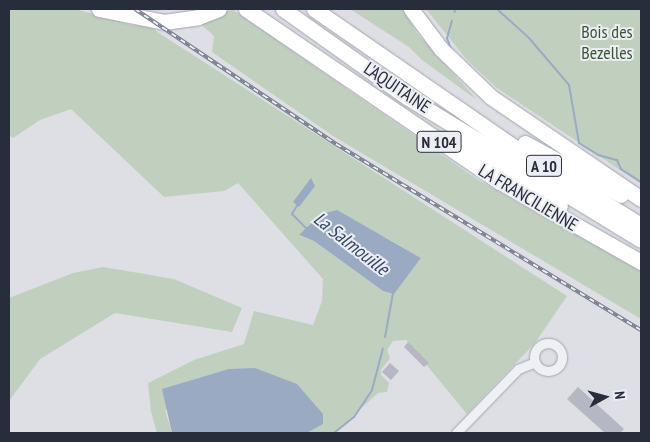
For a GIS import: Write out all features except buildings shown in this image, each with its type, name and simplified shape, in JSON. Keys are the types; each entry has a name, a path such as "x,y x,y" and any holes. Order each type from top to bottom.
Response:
{"highway":[{"path":"99,9 164,22 198,17 219,9"},
{"name":"LA FRANCILIENNE","path":"246,9 500,182 641,260"},
{"name":"L'AQUITAINE","path":"283,9 407,97 641,240"},
{"name":"L'AQUITAINE","path":"314,9 451,102 514,148 641,225"},
{"path":"411,9 441,49 491,98 641,199"},
{"path":"407,97 502,168 641,260"},
{"path":"451,102 641,205"}],"street":[{"path":"456,433 518,369 535,362"}],"green space":[{"path":"9,9 76,9 131,25 148,26 567,296 535,343 467,414 406,340 393,341 387,350 390,358 381,370 381,375 389,383 387,392 378,393 334,433 307,433 323,424 165,410 172,433 157,433 151,412 148,383 194,360 244,344 254,311 313,325 322,301 323,279 238,183 224,191 164,197 71,109 40,120 13,138 9,135","holes":["304,231 385,237 421,258 394,293 383,291 314,241 300,236"]},
{"path":"232,9 478,180 641,271 641,319 333,136 212,52 214,36 201,24"},
{"path":"350,9 403,9 417,33 477,100 422,60 409,47"},
{"name":"Bois des Bezelles","path":"426,9 641,9 641,184 497,88 467,60"},
{"path":"103,267 174,279 242,308 232,332 115,313 40,359 9,401 9,298 73,273"}],"water":[{"path":"311,178 315,186 299,207 293,202"},
{"path":"337,210 421,258 394,294 383,291 314,241 299,235 321,214"},
{"path":"255,368 297,384 323,414 323,424 307,433 172,433 162,389 229,369"}],"waterway":[{"path":"497,9 529,38 569,85 579,143 598,155 617,160 621,169 641,182"},
{"name":"La Salmouille","path":"451,49 447,38 452,21"},
{"name":"La Salmouille","path":"298,204 292,214 307,229"},
{"name":"La Salmouille","path":"385,337 393,293"},
{"name":"La Salmouille","path":"334,433 354,417 372,390 383,348"},
{"name":"La Salmouille","path":"323,433 330,433"}],"railway":[{"path":"135,9 336,144 641,330"}]}
